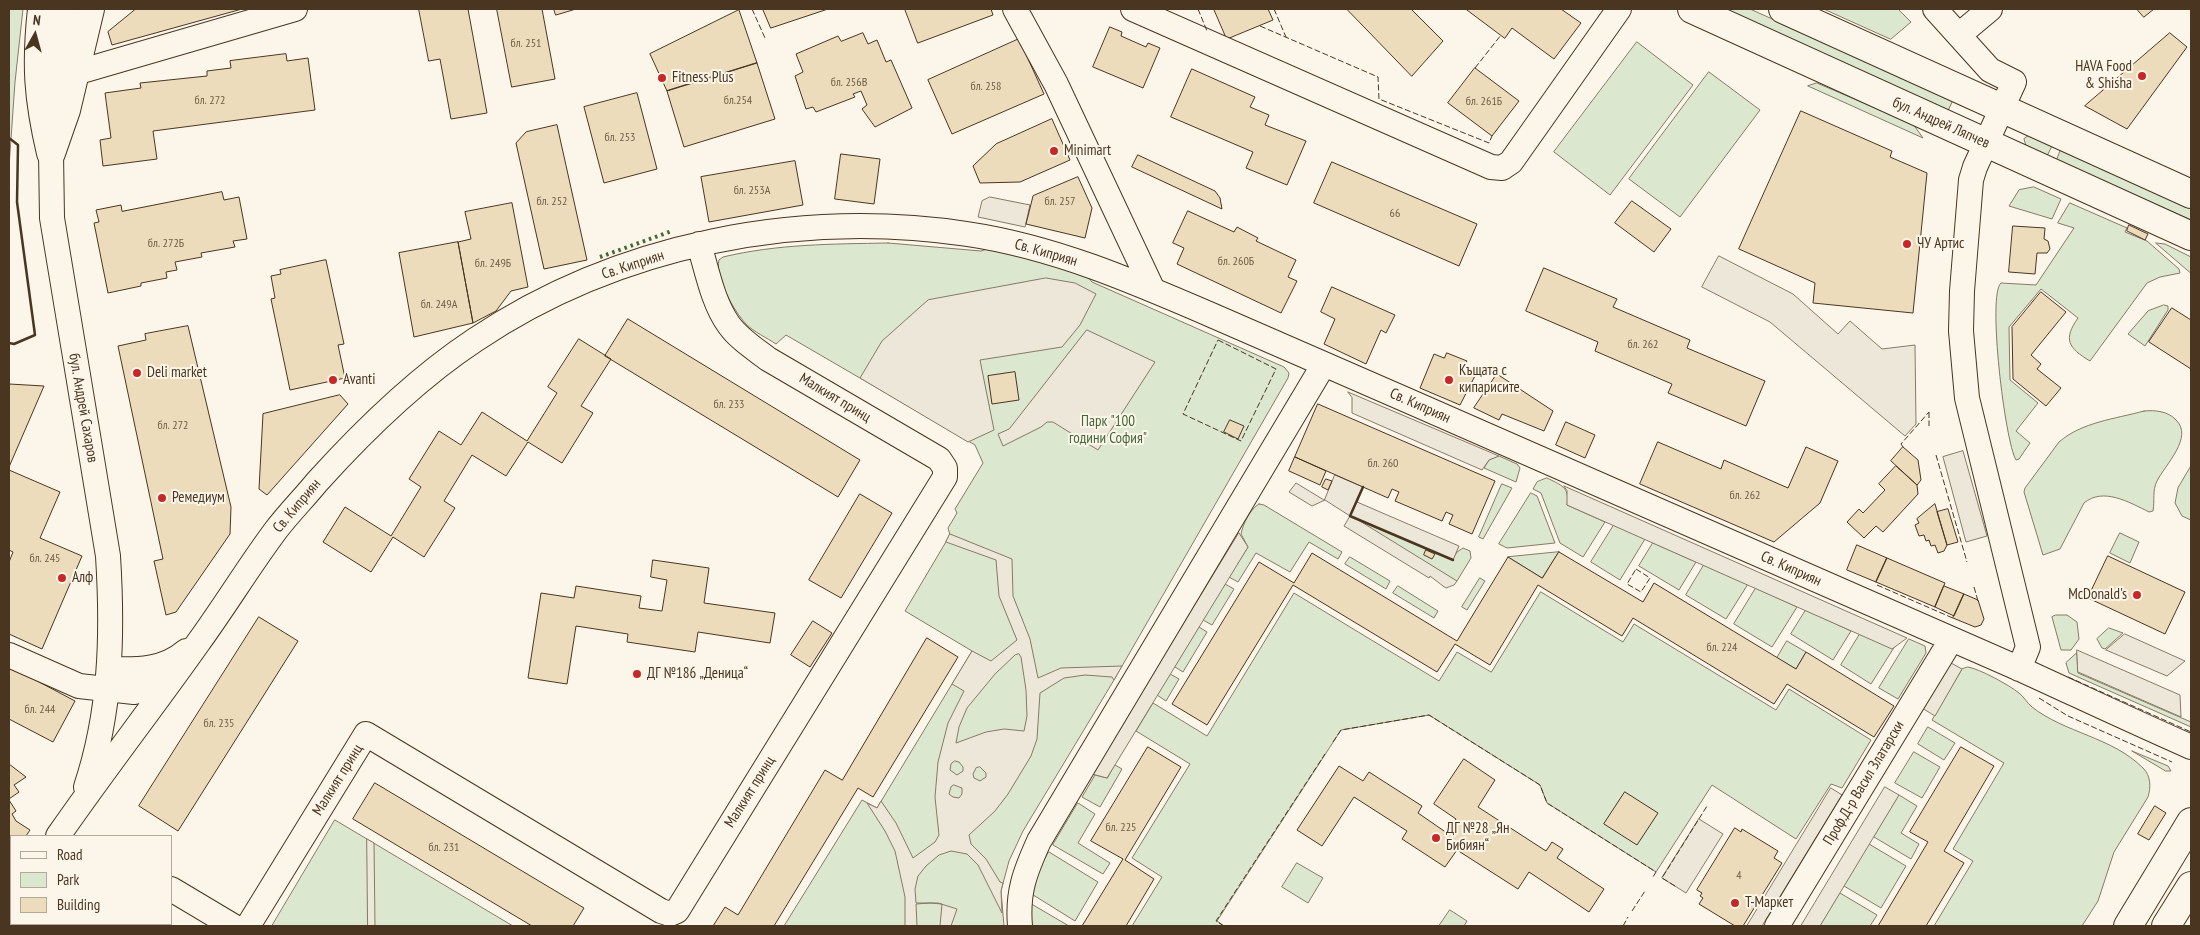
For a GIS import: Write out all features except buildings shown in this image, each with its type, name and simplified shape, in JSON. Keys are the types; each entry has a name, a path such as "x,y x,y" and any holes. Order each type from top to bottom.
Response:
{"main road":[{"path":"42,9 38,78 40,108 51,152"},
{"path":"51,152 66,110 90,9"},
{"name":"бул. Андрей Ляпчев","path":"1692,9 2191,236"},
{"path":"1783,9 2191,194"},
{"path":"2128,926 2191,822"},
{"path":"2166,926 2191,886"}],"street":[{"name":"бул. Андрей Сахаров","path":"65,9 51,152 52,218 108,556 109,679 94,763 80,806"},
{"path":"75,73 295,9"},
{"path":"1015,9 1056,84 1153,290"},
{"path":"1133,9 1491,167 1502,168 1512,162 1619,9"},
{"path":"1935,9 1990,70 2014,82 1971,180 1962,291 1963,360 1972,426 2028,647 2019,669"},
{"path":"1958,35 1990,9"},
{"name":"Св. Киприян","path":"69,833 80,806 203,637 278,526 340,458 415,384 476,339 537,303 587,280 650,258 699,244 746,234 817,228 902,228 962,234 1013,242 1060,255 1153,290 2019,669 2191,747"},
{"name":"Малкият принц","path":"248,926 366,734 661,912 670,914 677,911 945,477 945,468 940,460 768,359 747,343 730,326 720,309 699,244"},
{"path":"1020,926 1019,892 1024,874 1039,841 1324,364"},
{"path":"9,655 80,686 167,663 203,637"},
{"name":"Проф.Д-р Васил Златарски","path":"1776,926 1951,640"},
{"path":"109,679 134,692 156,687 176,674"},
{"path":"172,890 233,926"}],"green space":[{"path":"9,9 23,9 15,82 9,167"},
{"path":"1719,9 1750,9 1953,100 1947,113"},
{"path":"1824,9 1898,9 1911,22 1891,39"},
{"path":"1637,42 1693,85 1610,195 1554,152"},
{"path":"1709,72 1760,110 1680,217 1629,179"},
{"path":"1817,83 1913,124 1923,138 1808,86"},
{"path":"2030,135 2052,146 2047,156 2026,146 2024,139"},
{"path":"2061,149 2191,208 2191,220 2057,160"},
{"path":"2034,187 2061,199 2052,219 2009,206 2019,190"},
{"path":"2070,203 2127,228 2125,232 2147,241 2179,269 2180,273 2160,277 2147,283 2090,361 2077,352 2070,342 2070,332 2078,318 2041,289 2009,327 2010,380 2038,403 2016,431 2030,443 2019,459 2016,460 2007,426 1999,369 1996,313 1997,293 2001,283 2036,285 2074,228 2058,223"},
{"name":"Парк \"100 години София\"","path":"888,243 981,251 987,249 1060,266 1075,271 1086,276 1092,282 1284,367 1289,373 1288,378 1114,680 1023,831 1009,861 1001,891 1004,926 784,926 862,800 877,808 972,651 905,611 950,535 948,528 957,513 955,509 983,463 975,445 786,335 776,344 749,327 736,311 726,294 720,276 719,260 723,257 764,249 826,244"},
{"path":"2156,243 2165,244 2191,257 2191,273"},
{"path":"2164,305 2168,306 2168,310 2145,346 2128,334 2148,311"},
{"path":"2144,411 2157,411 2173,417 2181,427 2182,434 2176,451 2155,485 2153,511 2149,512 2133,504 2108,496 2091,498 2084,503 2060,549 2043,555 2024,492 2025,488 2059,442 2068,435 2099,422"},
{"path":"1499,456 1517,464 1520,468 1516,482 1484,468 1489,460"},
{"path":"2191,466 2191,520 2182,516 2175,503 2178,488"},
{"path":"1547,478 1566,490 1567,505 1605,522 1583,557 1560,543 1541,493 1533,489 1537,482"},
{"path":"1502,484 1512,488 1483,539 1479,537"},
{"path":"1531,493 1537,496 1555,543 1507,548 1499,544"},
{"path":"1259,504 1264,505 1342,552 1338,559 1309,542 1290,572 1256,553 1238,582 1229,577 1248,547 1241,534 1245,521"},
{"path":"1350,516 1453,559 1457,552 1463,548 1470,551 1471,558 1457,581"},
{"path":"1614,525 1645,539 1620,580 1591,562"},
{"path":"2120,533 2139,542 2130,563 2110,553"},
{"path":"1653,543 1696,562 1679,590 1639,566"},
{"path":"1559,552 1542,578 1508,557"},
{"path":"1350,557 1390,581 1386,589 1345,564"},
{"path":"1704,565 1748,584 1726,619 1686,595"},
{"path":"1480,578 1485,581 1467,610 1462,607"},
{"path":"1225,584 1234,589 1212,625 1203,620"},
{"path":"1398,586 1438,611 1434,618 1393,593"},
{"path":"1756,588 1797,607 1772,647 1734,624"},
{"path":"1541,592 1623,642 1634,624 1776,710 1789,689 1871,740 1842,788 1831,784 1796,839 1712,785 1656,872 1547,803 1540,785 1429,715 1341,730 1217,921 1224,926 1132,926 1162,877 1132,858 1190,764 1136,731 1153,703 1207,736 1294,593 1439,681 1457,652 1491,672"},
{"path":"1806,610 1851,631 1833,660 1791,634"},
{"path":"2067,615 2077,622 2079,639 2071,650 2061,650 2052,617"},
{"path":"1199,627 1207,632 1183,672 1175,667"},
{"path":"2109,628 2123,633 2105,649 2102,648 2097,639"},
{"path":"1860,634 1892,648 1895,646 1871,684 1841,665"},
{"path":"1909,639 1925,646 1926,653 1898,699 1879,688"},
{"path":"1787,641 1806,652 1796,669 1777,658"},
{"path":"2077,653 2078,673 2191,722 2191,727 2069,673 2066,663"},
{"path":"1968,667 1987,674 2009,686 2045,716 2117,749 2131,758 2148,774 2150,789 2148,797 2114,852 2098,901 2082,926 1934,926 1973,861 1953,849 2004,763 1932,720 1962,669"},
{"path":"1170,674 1179,679 1166,701 1157,695"},
{"path":"1928,727 1955,743 1944,760 1918,744"},
{"path":"2132,751 2168,766 2171,771 2166,771"},
{"path":"1914,752 1940,767 1922,798 1895,783"},
{"path":"1115,765 1122,769 1100,807 1082,797 1095,775 1107,778"},
{"path":"1899,795 1917,806 1901,833 1919,844 1911,859 1874,837"},
{"path":"1078,803 1095,814 1078,843 1110,863 1103,874 1053,845"},
{"path":"335,820 513,926 272,926"},
{"path":"1869,844 1906,866 1881,908 1844,886"},
{"path":"1049,852 1098,882 1075,921 1030,893 1035,875"},
{"path":"1297,863 1323,878 1308,903 1282,887"},
{"path":"1840,893 1877,915 1870,926 1820,926"},
{"path":"1028,902 1069,926 1029,926"},
{"path":"1450,910 1467,921 1464,926 1439,926"}],"shaded area":[{"path":"990,197 1030,205 1025,227 978,217 982,201"},
{"path":"1719,256 1793,294 1838,334 1850,321 1882,349 1915,345 1916,424 1905,436 1770,322 1702,287"},
{"path":"1046,278 1075,283 1096,294 1080,325 1062,347 980,360 994,430 968,442 860,378 882,341 928,300"},
{"path":"1087,330 1155,362 1098,450 1053,422 1047,422 1041,427 1003,446 998,434 1009,429"},
{"path":"1348,392 1499,456 1489,460 1482,470 1352,413 1352,398"},
{"path":"1963,451 1987,536 1966,542 1943,457"},
{"path":"1335,475 1363,487 1357,502 1459,546 1453,560 1355,518 1457,581 1454,585 1446,588 1430,576 1429,578 1344,526 1350,516 1325,500 1312,506 1289,492 1296,483 1324,500"},
{"path":"1564,486 1907,638 1892,649 1567,505 1567,491"},
{"path":"1239,533 1248,547 1107,778 1092,774"},
{"path":"950,534 1012,559 1013,596 1030,639 1038,678 1061,668 1122,666 1114,680 1112,677 1085,675 1064,678 1040,693 1037,739 1031,756 1008,794 995,811 969,835 971,844 986,859 1000,882 1003,883 1001,891 1002,913 978,865 967,854 951,851 939,855 918,876 915,889 916,903 930,903 916,904 917,926 905,926 905,897 895,851 867,803 877,808 881,801 896,823 913,858 935,842 939,835 935,797 938,762 948,723 964,691 952,684 972,651 991,661 1017,640 999,596 996,560 946,542","holes":["1019,654 1021,657 1026,690 1027,716 1024,731 1004,729 986,732 956,743 959,727 967,708 995,674 1015,655","955,761 959,762 963,767 963,771 957,775 950,770 951,764","980,767 986,773 986,777 980,781 974,778 973,774 976,768","954,785 962,788 962,794 959,798 949,794 951,787"]},
{"path":"2125,634 2185,661 2167,676 2106,650"},
{"path":"2077,650 2180,695 2181,717 2078,672"},
{"path":"1951,663 1962,669 1935,716 1922,708"},
{"path":"1885,787 1899,795 1820,926 1801,926"},
{"path":"1831,788 1842,795 1762,926 1747,926"},
{"path":"1699,819 1723,834 1686,893 1662,878"},
{"path":"367,839 374,843 375,926 368,926"},
{"path":"942,904 957,909 951,926 940,926"}],"hedge":[{"path":"600,257 672,231"}],"fence":[{"path":"752,9 765,38"},
{"path":"1198,9 1207,31"},
{"path":"1274,9 1286,37"},
{"path":"1260,26 1378,77 1379,99 1489,143 1492,136"},
{"path":"1475,68 1501,35"},
{"path":"1218,340 1276,369 1241,441 1183,414 1218,340"},
{"path":"1929,412 1929,426"},
{"path":"1903,447 1901,444 1929,412"},
{"path":"1936,455 1967,562"},
{"path":"1636,569 1650,578 1641,592 1627,584 1636,569"},
{"path":"1877,585 1955,619"},
{"path":"1974,587 1978,601"},
{"path":"2068,677 2191,732"},
{"path":"2039,698 2068,716 2172,762"},
{"path":"1333,742 1341,730 1429,715 1540,785 1547,803 1656,872 1653,877"},
{"path":"1224,926 1216,921 1325,754"},
{"path":"1675,886 1662,878 1707,806"},
{"path":"1632,911 1645,891"},
{"path":"1623,926 1628,917"}],"wall":[{"path":"9,138 18,145 17,202 35,335 14,344 9,343"},
{"path":"1363,487 1350,516 1453,560"}],"place":[{"name":"HAVA Food & Shisha","path":"2142,76"},
{"name":"Fitness Plus","path":"662,78"},
{"name":"Minimart","path":"1054,151"},
{"name":"ЧУ Артис","path":"1907,244"},
{"name":"Deli market","path":"137,373"},
{"name":"Avanti","path":"333,380"},
{"name":"Къщата с кипарисите","path":"1449,380"},
{"name":"Ремедиум","path":"162,498"},
{"name":"Алф","path":"62,578"},
{"name":"McDonald's","path":"2137,595"},
{"name":"ДГ №186 „Деница“","path":"637,674"},
{"name":"ДГ №28 „Ян Бибиян“","path":"1436,838"},
{"name":"Т-Маркет","path":"1735,903"}]}
